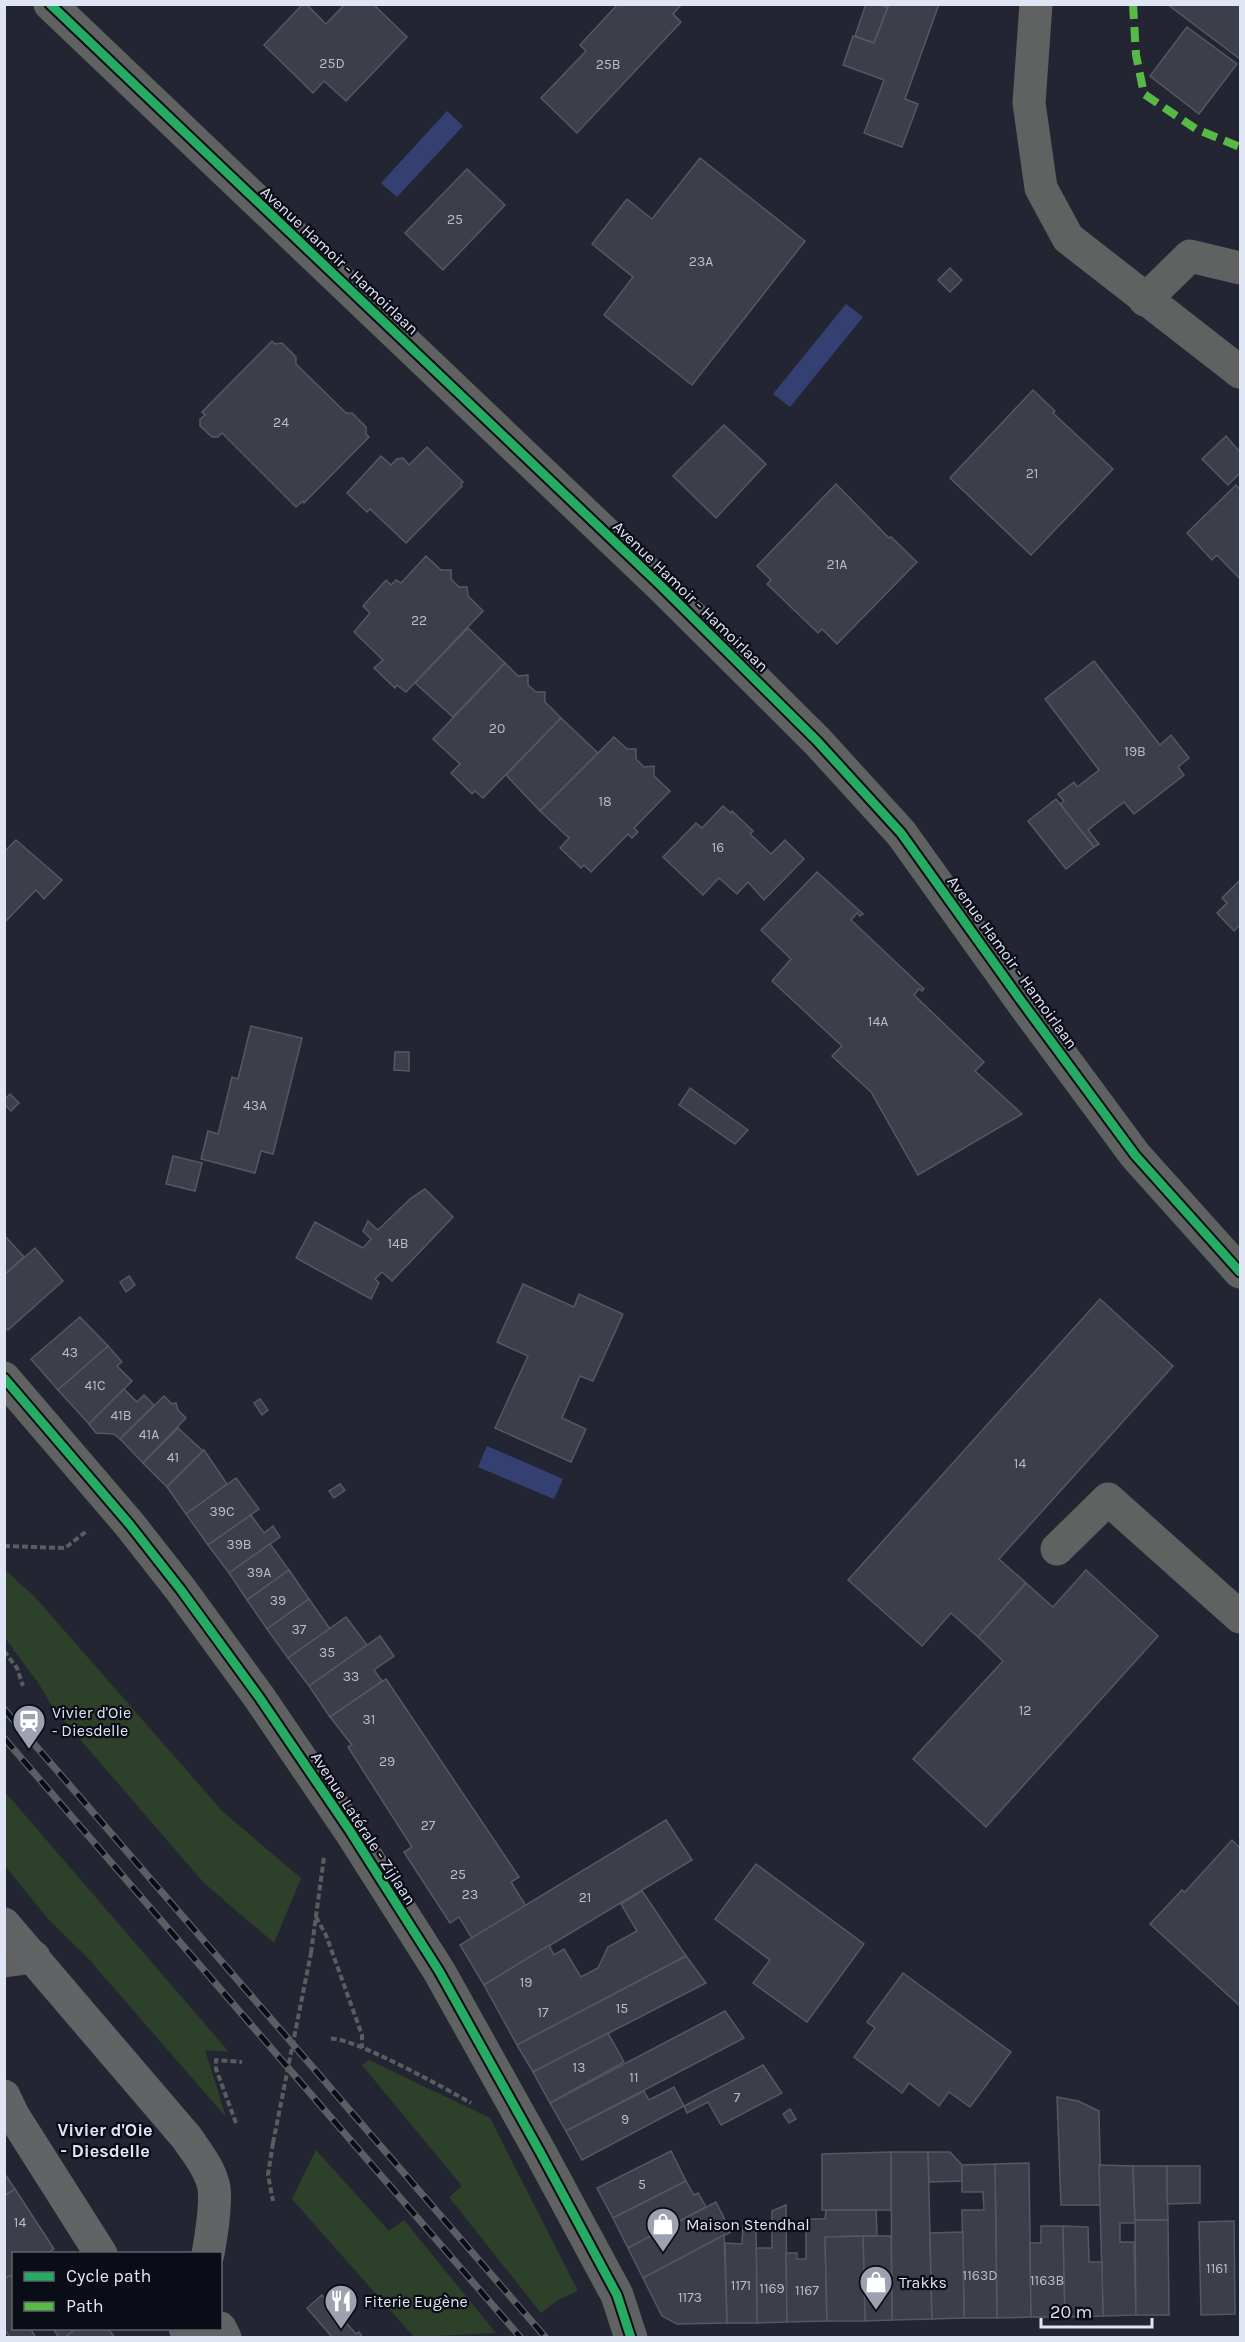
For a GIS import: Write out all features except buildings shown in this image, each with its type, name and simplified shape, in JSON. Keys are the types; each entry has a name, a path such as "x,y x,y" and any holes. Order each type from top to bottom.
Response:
{"main road":[{"path":"4,1924 20,1959 187,2139 206,2167 214,2188 206,2247"},
{"path":"4,2096 13,2115 100,2252"}],"street":[{"name":"Avenue Hamoir - Hamoirlaan","path":"50,4 651,577 817,741 901,833 1135,1155 1240,1272"},
{"path":"1036,4 1029,103 1041,188 1068,238 1240,372"},
{"path":"1145,300 1190,256 1240,268"},
{"name":"Avenue Latérale - Zijlaan","path":"4,1378 130,1525 181,1590 259,1697 350,1831 439,1971 540,2152 617,2295 631,2337"},
{"path":"1057,1549 1108,1499 1240,1617"}],"path":[{"path":"4,1546 65,1548 96,1524"},
{"path":"4,1651 17,1668 23,1686"},
{"path":"273,2201 268,2175 311,1953 325,1847"},
{"path":"316,1917 326,1935 362,2035 362,2048"},
{"path":"331,2039 337,2037 448,2090"},
{"path":"236,2123 216,2069 216,2060 242,2062"}],"green space":[{"path":"5,1570 35,1597 223,1812 301,1878 274,1943 204,1883 53,1708 39,1684 5,1638"},
{"path":"5,1792 229,2052 205,2050 226,2117 87,1957 49,1920 5,1866"},
{"path":"369,2060 490,2118 578,2291 558,2300 541,2313 449,2197 462,2186 362,2065"},
{"path":"316,2150 389,2231 404,2220 496,2333 414,2337 292,2199"}],"water":[{"path":"447,111 463,126 397,197 381,183"},
{"path":"846,304 863,317 790,407 773,394"},
{"path":"487,1446 563,1479 554,1499 478,1467"}],"railway":[{"path":"4,1709 546,2338"},
{"path":"4,1738 521,2338"}],"marked path":[{"path":"1133,4 1136,55 1144,94 1196,129 1240,147"}],"cycle path":[{"path":"50,4 660,585 817,741 901,833 1135,1155 1240,1272"},
{"path":"4,1378 130,1525 181,1590 259,1697 350,1831 439,1971 540,2152 617,2295 631,2338"}],"place":[{"name":"Vivier d'Oie - Diesdelle","path":"29,1750"},
{"name":"Maison Stendhal","path":"663,2253"},
{"name":"Trakks","path":"876,2311"},
{"name":"Fiterie Eugène","path":"341,2330"}],"district":[{"name":"Vivier d'Oie - Diesdelle","path":"105,2140"}]}
